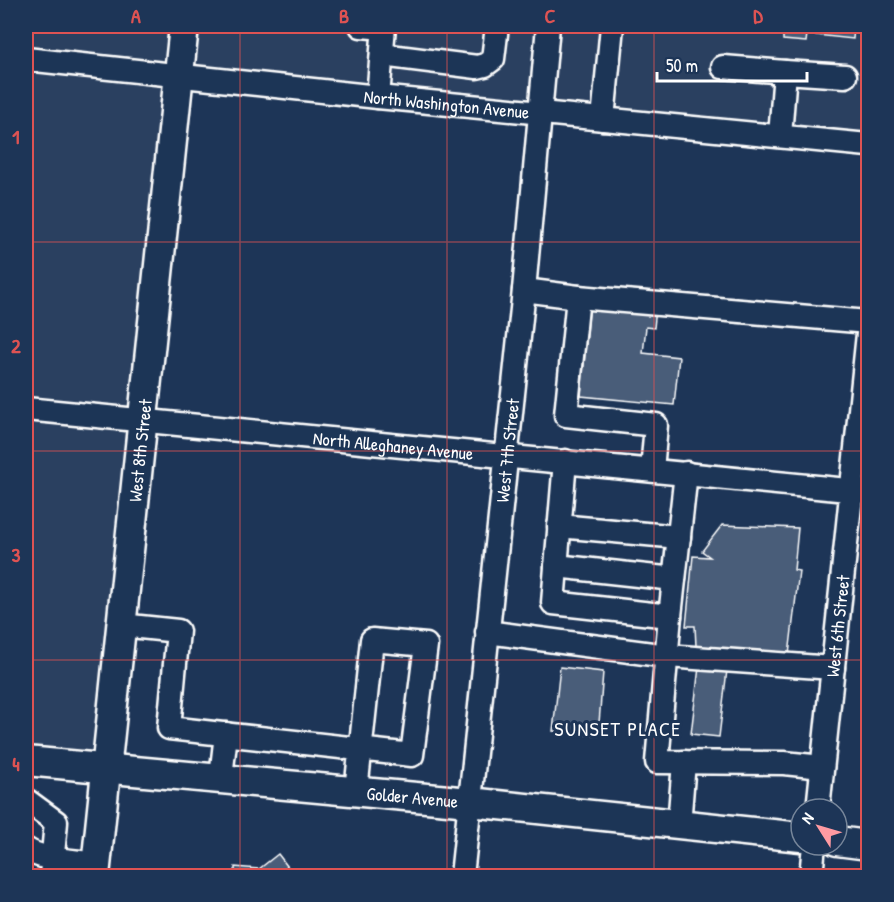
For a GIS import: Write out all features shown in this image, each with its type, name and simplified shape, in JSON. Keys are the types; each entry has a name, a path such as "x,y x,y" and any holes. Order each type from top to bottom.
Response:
{"main road":[{"name":"West 8th Street","path":"95,870 184,26"},
{"name":"Golder Avenue","path":"26,760 221,777 789,836"},
{"path":"849,843 868,845"}],"street":[{"path":"361,26 384,27 378,97"},
{"path":"382,55 477,67 485,65 492,59 497,26"},
{"name":"West 7th Street","path":"462,876 524,290 549,26"},
{"path":"603,119 612,26"},
{"name":"North Washington Avenue","path":"26,59 378,97 868,145"},
{"path":"723,67 845,76"},
{"path":"780,136 785,72"},
{"path":"524,290 578,297 868,322"},
{"path":"578,297 566,415 656,425 652,470"},
{"name":"West 6th Street","path":"819,797 833,668 861,491 868,334"},
{"name":"North Alleghaney Avenue","path":"26,409 861,491"},
{"path":"565,461 553,603 670,616"},
{"path":"686,473 657,762 784,763 822,767"},
{"path":"559,526 679,537"},
{"path":"556,566 674,579"},
{"path":"121,625 178,631 169,728 226,734 360,749 412,755 426,645 372,640 360,749 356,791"},
{"path":"487,632 667,656 833,668"},
{"path":"221,777 226,734"},
{"path":"679,825 684,762"},
{"path":"26,800 56,822 52,867"},
{"path":"26,849 52,867 95,870"},
{"path":"811,876 813,857"}],"shaded area":[{"path":"26,26 868,26 868,145 182,78 112,767 26,759"}],"building":[{"path":"714,26 854,26 853,39 807,34 806,42 783,40 783,35 714,28"},
{"path":"590,302 656,308 654,328 646,327 643,353 679,357 674,405 581,396"},
{"path":"722,525 798,528 794,570 799,571 789,655 696,646 695,626 686,626 693,556 710,557 702,551"},
{"path":"560,667 603,672 598,736 553,731"},
{"path":"699,667 727,670 719,737 691,734"},
{"path":"278,854 291,871 302,872 302,876 235,876 235,867 259,869"}],"district":[{"name":"SUNSET PLACE","path":"618,728"}]}
